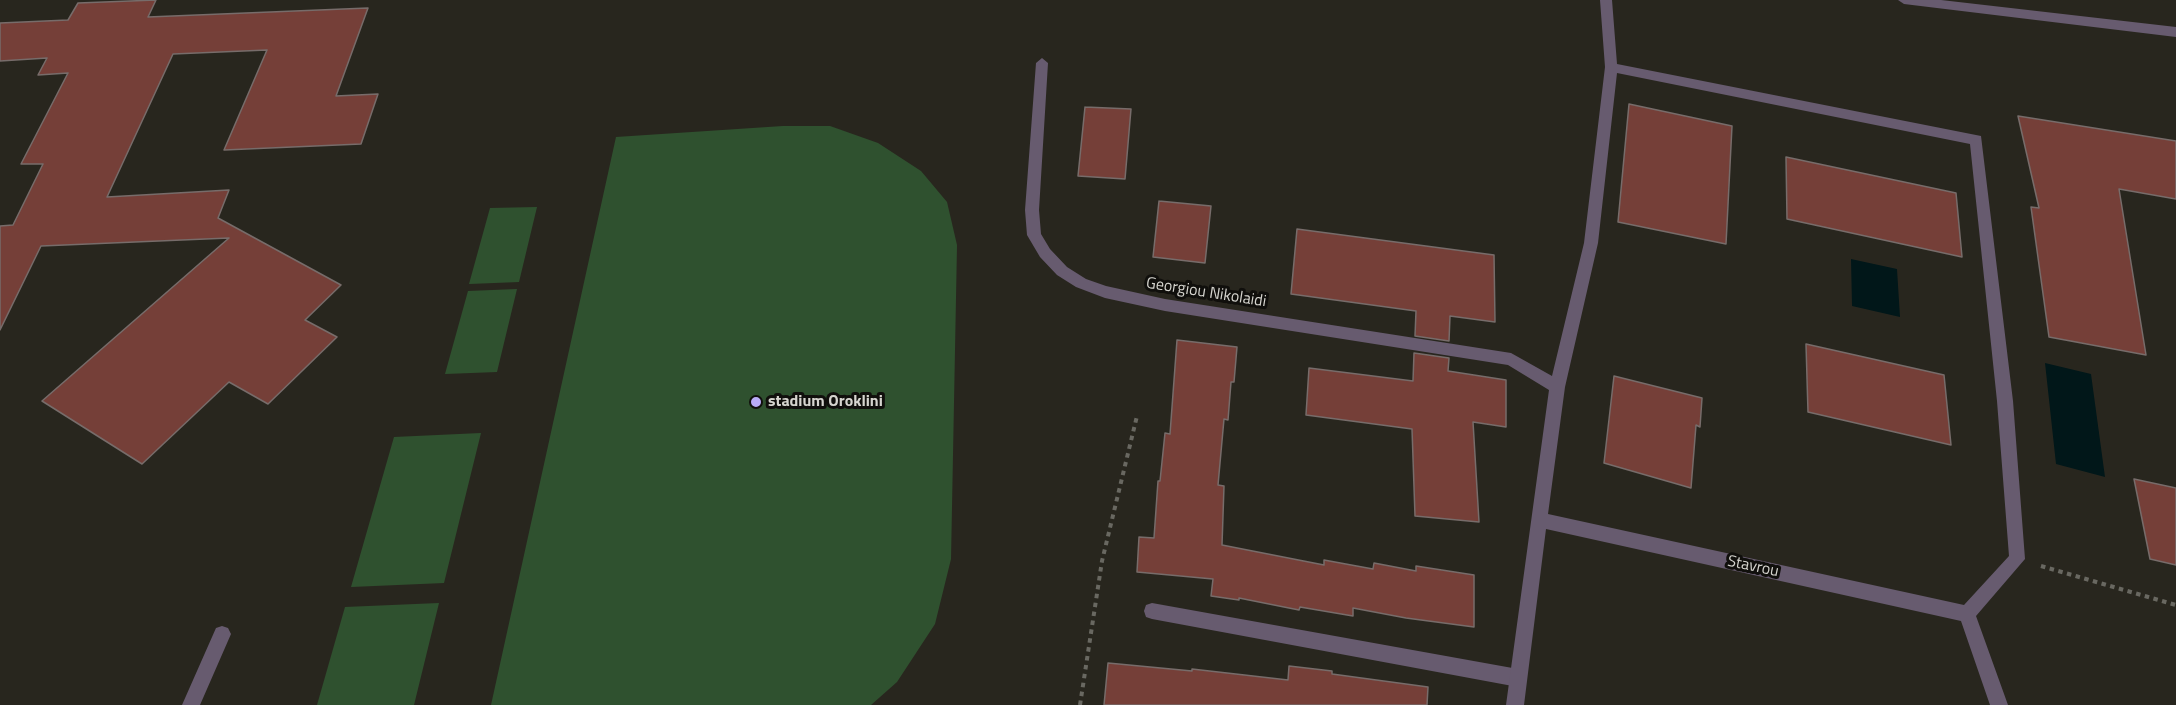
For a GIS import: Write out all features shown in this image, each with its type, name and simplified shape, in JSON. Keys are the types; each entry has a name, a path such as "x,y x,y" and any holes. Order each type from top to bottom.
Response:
{"street":[{"path":"1515,705 1557,387 1591,243 1611,67 1606,0"},
{"path":"1910,0 2176,32"},
{"name":"Georgiou Nikolaidi","path":"1042,63 1032,210 1034,235 1045,253 1062,271 1082,283 1105,292 1165,305 1511,359 1557,387"},
{"path":"1611,67 1976,140 2005,400 2017,559 1967,614 1980,657 1991,677 1999,705"},
{"name":"Stavrou","path":"1539,520 1967,614"},
{"path":"1152,611 1518,678"},
{"path":"191,705 222,634"}],"path":[{"path":"1080,705 1102,561 1137,416"},
{"path":"2017,559 2176,605"}],"green space":[{"name":"stadium Oroklini","path":"783,126 830,126 878,143 921,171 947,202 957,245 951,559 935,624 897,682 871,705 491,705 616,137"},
{"path":"537,207 519,282 469,284 490,208"},
{"path":"517,289 497,372 445,374 468,291"},
{"path":"481,433 444,583 351,587 394,437"},
{"path":"439,603 414,705 317,705 345,607"}],"shaded area":[{"path":"1851,259 1897,269 1900,317 1852,306"},
{"path":"2045,363 2091,374 2105,477 2056,464"}],"building":[{"path":"156,0 148,17 368,8 336,96 378,94 361,144 224,150 267,50 173,54 107,197 229,190 218,218 341,285 305,320 337,337 268,404 229,382 142,464 42,401 229,238 41,246 0,330 0,226 13,225 43,164 21,164 68,73 38,75 47,58 0,61 0,23 68,20 78,3"},
{"path":"1629,104 1732,126 1726,244 1618,222"},
{"path":"1085,107 1131,109 1125,179 1078,176"},
{"path":"2018,116 2176,141 2176,199 2119,189 2146,355 2049,337 2031,207 2039,208"},
{"path":"1786,157 1956,193 1962,257 1787,219"},
{"path":"1159,201 1211,206 1205,263 1153,257"},
{"path":"1297,229 1494,255 1495,322 1450,316 1449,341 1415,336 1416,311 1291,294"},
{"path":"1177,340 1237,347 1228,420 1224,419 1218,485 1224,486 1222,545 1324,565 1324,560 1373,569 1374,563 1416,571 1416,566 1474,575 1474,627 1353,608 1353,616 1300,607 1299,610 1239,598 1239,600 1211,596 1213,579 1137,572 1139,537 1154,538 1158,481 1160,481 1165,433 1170,434"},
{"path":"1806,344 1944,375 1951,445 1808,412"},
{"path":"1414,353 1449,358 1448,371 1506,380 1506,427 1473,422 1479,522 1415,516 1412,429 1306,415 1309,368 1413,381"},
{"path":"1614,376 1702,398 1700,427 1696,425 1691,488 1604,463"},
{"path":"2134,479 2176,488 2176,565 2150,559"},
{"path":"1108,663 1192,671 1192,669 1288,680 1289,666 1332,671 1332,674 1428,687 1427,705 1104,705"}],"place":[{"name":"stadium Oroklini","path":"756,402"}]}
